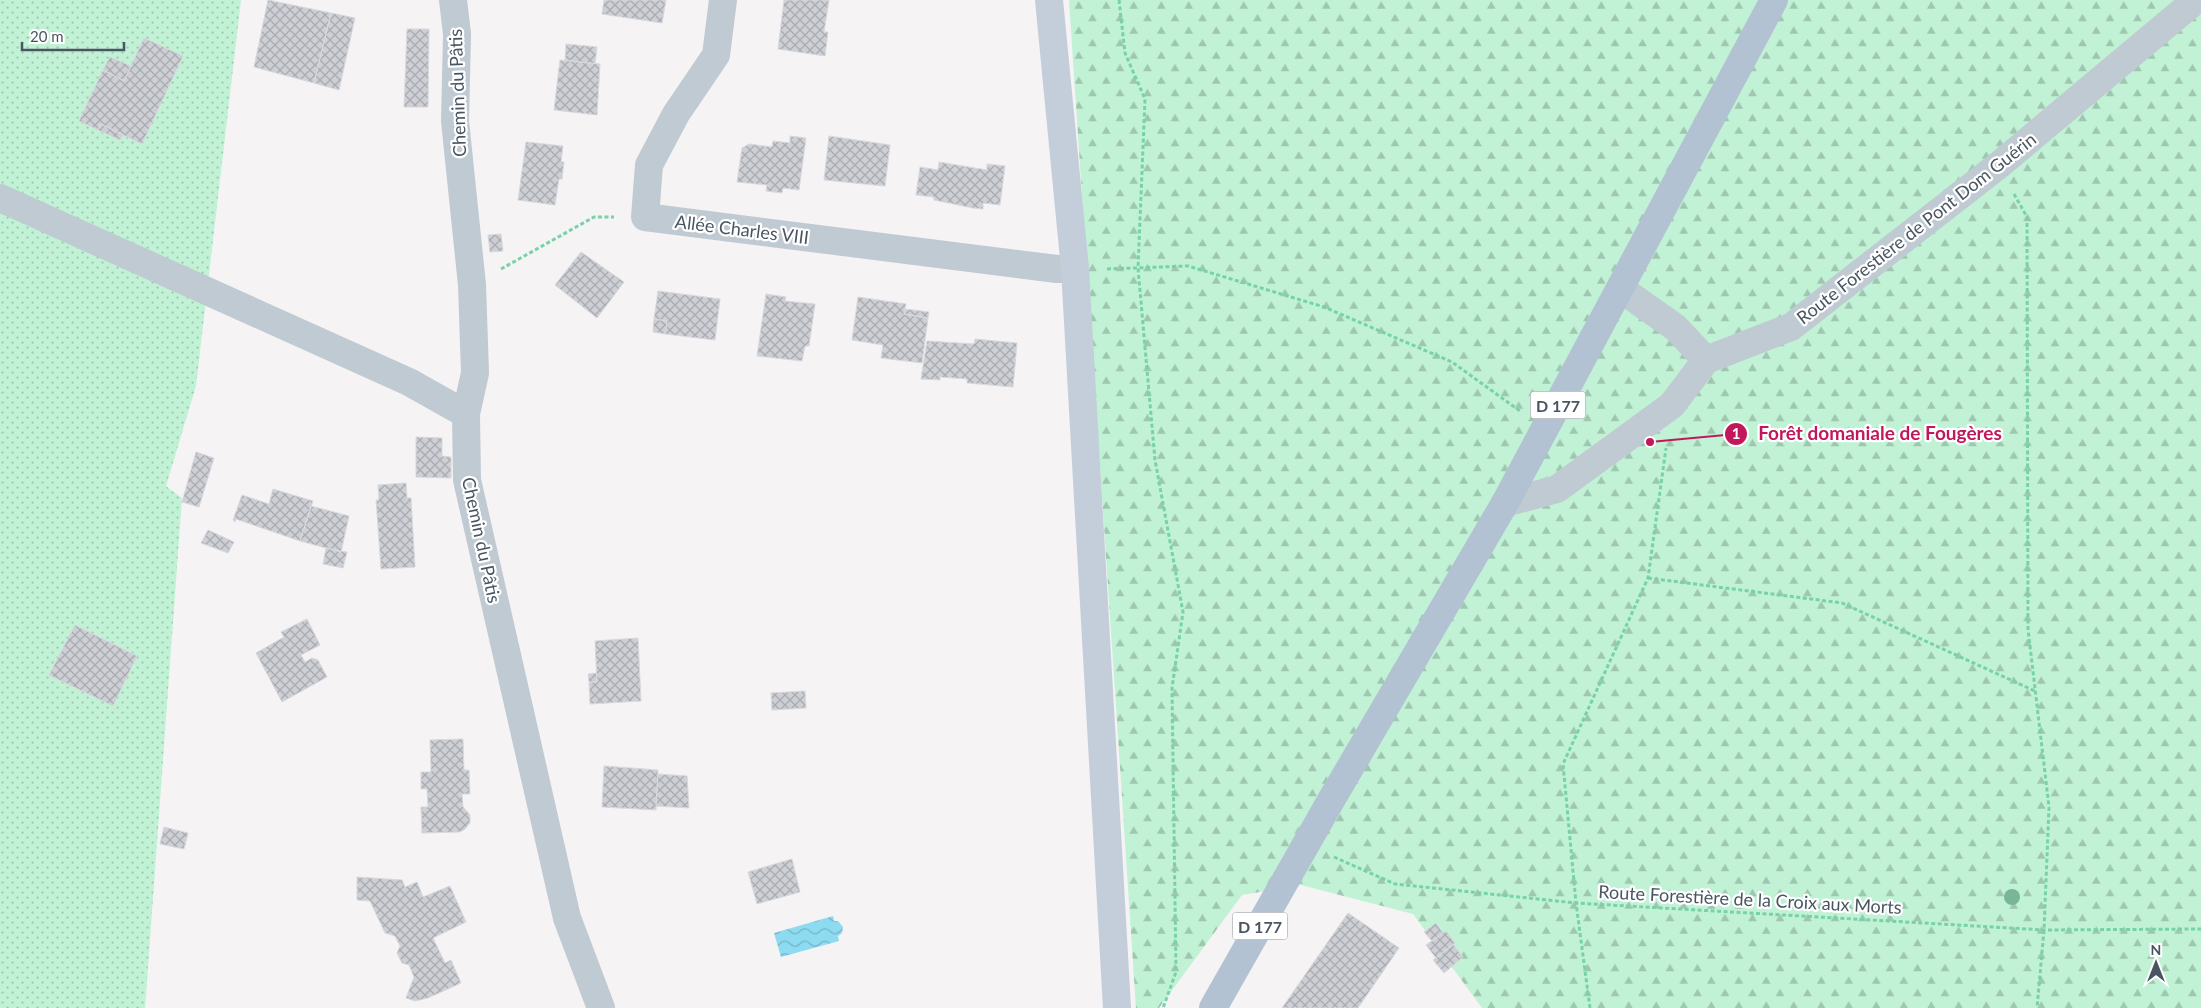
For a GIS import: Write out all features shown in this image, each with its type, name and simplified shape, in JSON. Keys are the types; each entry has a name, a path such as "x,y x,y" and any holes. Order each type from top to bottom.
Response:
{"main road":[{"name":"D 177","path":"1212,1008 1505,503 1774,0"}],"street":[{"name":"Chemin du Pâtis","path":"453,0 456,34 455,121 472,285 475,372 466,414 468,480 567,918 601,1008"},
{"path":"645,217 649,164 676,114 716,55 723,0"},
{"path":"1049,0 1075,269 1117,1008"},
{"name":"Route Forestière de Pont Dom Guérin","path":"1706,360 1791,327 1999,164 2196,0"},
{"path":"0,198 409,382 466,414"},
{"name":"Allée Charles VIII","path":"645,217 1057,269 1075,269"},
{"path":"1505,503 1557,489 1672,405 1706,360 1676,328 1621,289"}],"path":[{"path":"1119,0 1125,54 1145,99 1138,268 1155,460 1184,612 1172,688 1176,972 1163,1008"},
{"path":"1999,164 2027,217 2028,629 2049,807 2044,930 2037,1008"},
{"path":"472,285 594,217 645,217"},
{"path":"1075,269 1188,266 1324,307 1452,362 1545,429"},
{"path":"1590,1008 1576,903 1563,764 1648,578 1672,405"},
{"path":"1648,578 1842,603 2035,690"},
{"name":"Route Forestière de la Croix aux Morts","path":"1307,845 1395,884 1576,903 2044,930 2201,929"}],"green space":[{"path":"0,0 241,0 196,386 166,486 182,498 145,1008 0,1008"},
{"path":"1069,0 2201,0 2201,1008 1482,1008 1413,914 1301,885 1242,895 1159,1008 1136,1008"}],"water":[{"path":"833,916 834,921 838,921 843,927 842,933 838,936 839,941 781,957 774,933"}],"building":[{"path":"268,0 331,13 314,83 254,67"},
{"path":"604,0 666,0 662,23 602,14"},
{"path":"784,0 829,0 824,32 828,32 825,56 778,49"},
{"path":"331,13 355,18 339,90 314,83"},
{"path":"407,29 429,29 428,107 404,107"},
{"path":"144,38 183,56 142,144 101,124 98,130 79,121 103,70 124,81"},
{"path":"566,44 597,47 595,64 565,60"},
{"path":"110,57 131,66 124,81 103,70"},
{"path":"560,60 600,64 597,115 554,110"},
{"path":"101,124 123,135 120,140 98,130"},
{"path":"790,136 806,138 799,190 783,188 782,193 766,191 767,185 737,182 742,148 749,144 772,147 773,141 790,143"},
{"path":"829,136 890,145 885,186 824,180"},
{"path":"526,142 563,146 561,162 564,162 562,179 559,179 555,205 518,200"},
{"path":"939,162 987,170 987,164 1005,166 1000,205 983,203 983,209 973,208 934,200 934,197 916,195 920,167 938,170"},
{"path":"501,234 503,251 490,252 488,235"},
{"path":"581,252 624,282 597,318 555,285"},
{"path":"658,291 720,299 715,340 665,334 667,321 654,319"},
{"path":"766,294 786,297 785,301 815,304 809,346 805,346 802,361 757,356"},
{"path":"858,297 906,304 904,314 928,318 922,363 881,358 883,345 852,340"},
{"path":"905,309 929,312 928,318 904,314"},
{"path":"654,319 667,321 665,334 653,332"},
{"path":"975,339 1017,343 1013,387 967,383 967,379 940,377 940,380 921,379 927,341 974,344"},
{"path":"416,437 442,438 442,456 451,457 451,478 416,477"},
{"path":"196,452 214,458 199,507 182,502"},
{"path":"406,483 407,498 411,498 415,567 381,569 376,500 379,500 378,485"},
{"path":"273,489 313,501 300,541 236,519 235,522 233,520 242,495 269,504"},
{"path":"311,506 349,516 341,552 300,541"},
{"path":"208,530 234,542 228,553 201,543"},
{"path":"326,548 347,552 343,568 323,564"},
{"path":"307,619 320,645 301,655 305,662 312,658 318,660 327,677 282,702 256,653 284,637 281,632"},
{"path":"75,625 137,656 113,706 49,675"},
{"path":"638,638 641,701 590,704 589,682 597,682 595,641"},
{"path":"596,673 597,682 589,682 588,674"},
{"path":"805,691 806,708 772,710 771,693"},
{"path":"463,739 464,770 469,770 470,794 462,794 463,807 470,815 470,823 464,830 459,832 422,833 421,807 428,807 427,789 421,789 421,772 431,772 430,740"},
{"path":"604,766 658,770 656,810 602,807"},
{"path":"658,774 687,776 689,808 656,806"},
{"path":"164,827 188,833 184,849 160,844"},
{"path":"792,859 800,892 757,904 748,872"},
{"path":"357,877 402,880 405,887 417,882 423,897 450,886 466,922 433,938 445,963 451,960 461,983 428,998 415,1001 406,998 414,977 409,965 402,963 397,953 400,946 395,936 385,933 370,901 357,900"},
{"path":"1348,913 1399,948 1358,1008 1282,1008"},
{"path":"1436,923 1443,933 1432,941 1424,932"},
{"path":"1446,931 1455,943 1436,958 1426,945"},
{"path":"1453,944 1463,957 1444,973 1433,960"}],"place":[{"name":"Forêt domaniale de Fougères","path":"1650,442"}]}
